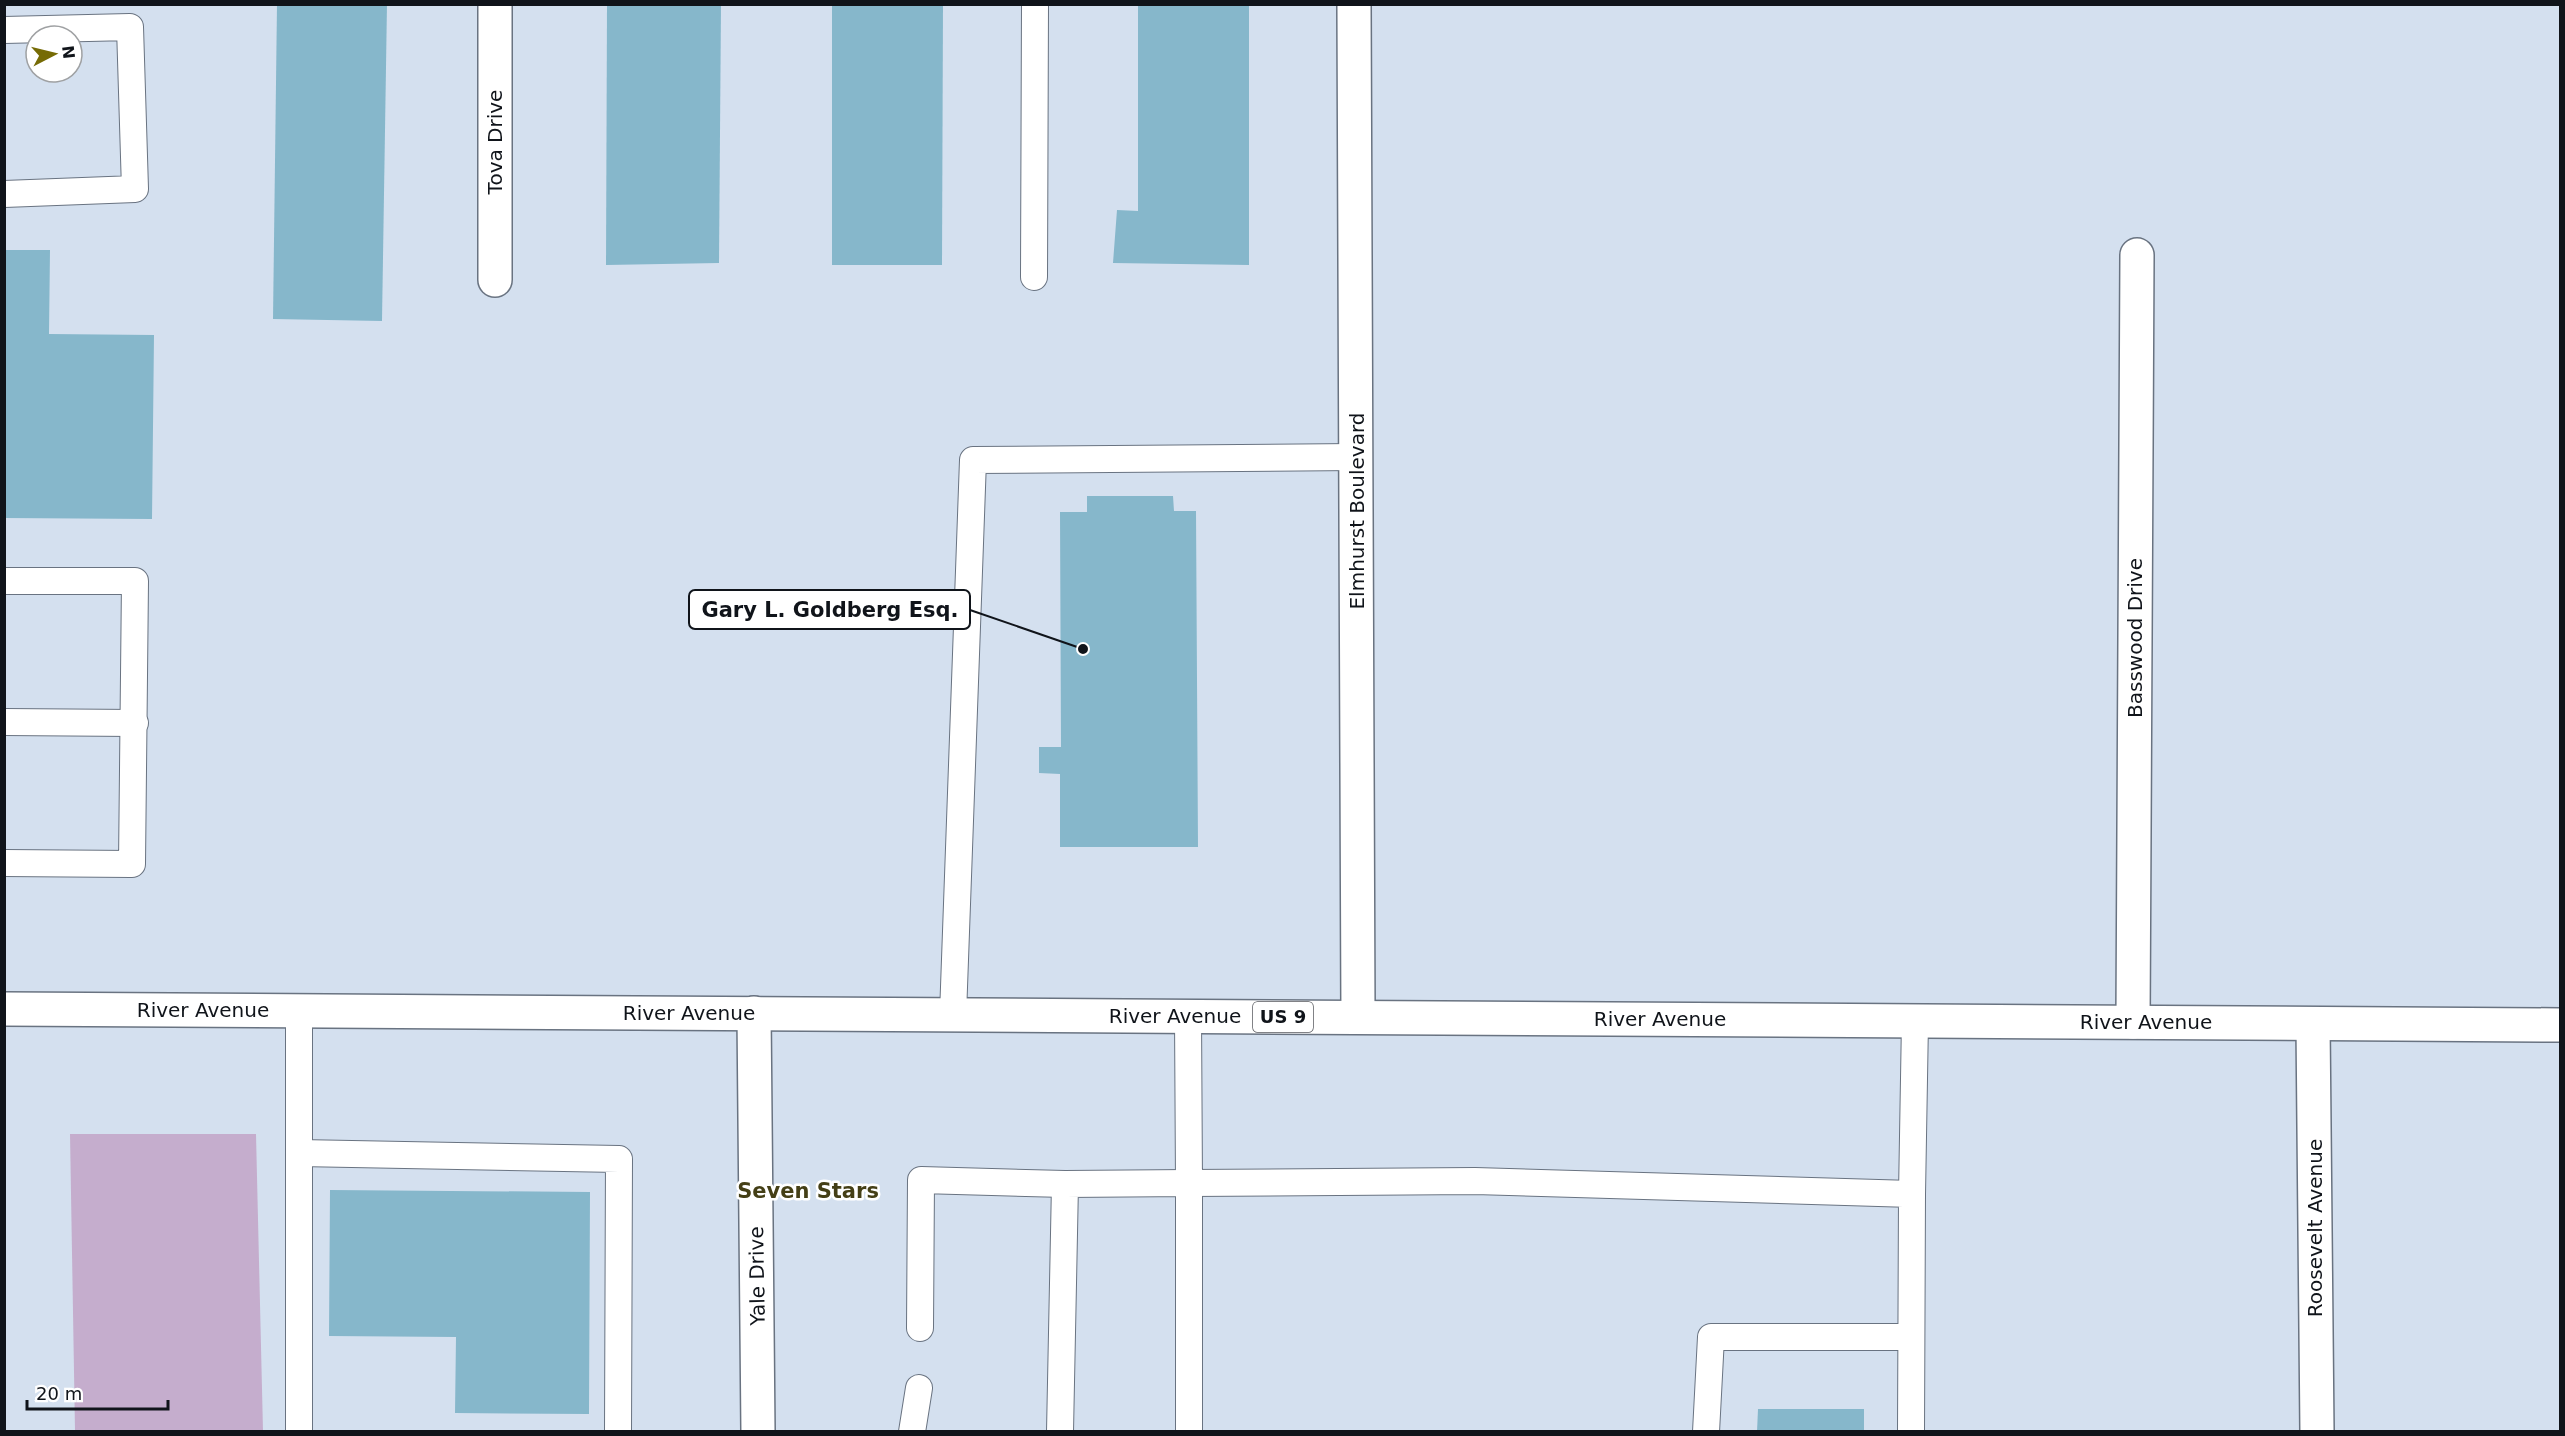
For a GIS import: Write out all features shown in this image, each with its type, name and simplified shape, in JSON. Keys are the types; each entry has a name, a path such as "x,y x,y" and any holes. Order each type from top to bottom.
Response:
{"main road":[{"name":"Tova Drive","path":"495,4 495,280"},
{"name":"Elmhurst Boulevard","path":"1354,4 1358,1017"},
{"name":"Basswood Drive","path":"2133,1022 2137,255"},
{"name":"River Avenue","path":"4,1009 2560,1025"},
{"name":"Yale Drive","path":"754,1013 758,1431"},
{"name":"Roosevelt Avenue","path":"2313,1024 2317,1431"}],"lane":[{"path":"1034,277 1035,4"},
{"path":"4,30 130,27 135,189 4,194"},
{"path":"953,1015 973,460 1356,457"},
{"path":"4,581 135,581 132,864 4,863"},
{"path":"4,722 135,723"},
{"path":"299,1011 299,1431"},
{"path":"1188,1016 1189,1431"},
{"path":"1911,1431 1915,1021"},
{"path":"299,1153 619,1158 618,1431"},
{"path":"920,1328 921,1180 1065,1184 1475,1181 1912,1194"},
{"path":"1060,1431 1065,1184"},
{"path":"1706,1431 1711,1337 1911,1337"},
{"path":"912,1431 919,1388"}],"shaded area":[{"path":"70,1134 256,1134 263,1431 75,1431"}],"building":[{"path":"277,4 387,4 382,321 273,319"},
{"path":"607,4 721,4 719,263 606,265"},
{"path":"832,4 943,4 942,265 832,265"},
{"path":"1138,4 1249,4 1249,265 1113,263 1117,210 1138,211"},
{"path":"4,250 50,250 49,334 154,335 152,519 4,518"},
{"path":"1087,496 1173,496 1174,511 1196,511 1198,847 1060,847 1060,774 1039,773 1039,747 1061,747 1060,512 1087,512"},
{"path":"330,1190 590,1192 589,1414 455,1413 456,1337 329,1336"},
{"path":"1758,1409 1864,1409 1864,1432 1757,1432"}],"place":[{"name":"Gary L. Goldberg Esq.","path":"1083,649"}],"district":[{"name":"Seven Stars","path":"808,1191"}]}
